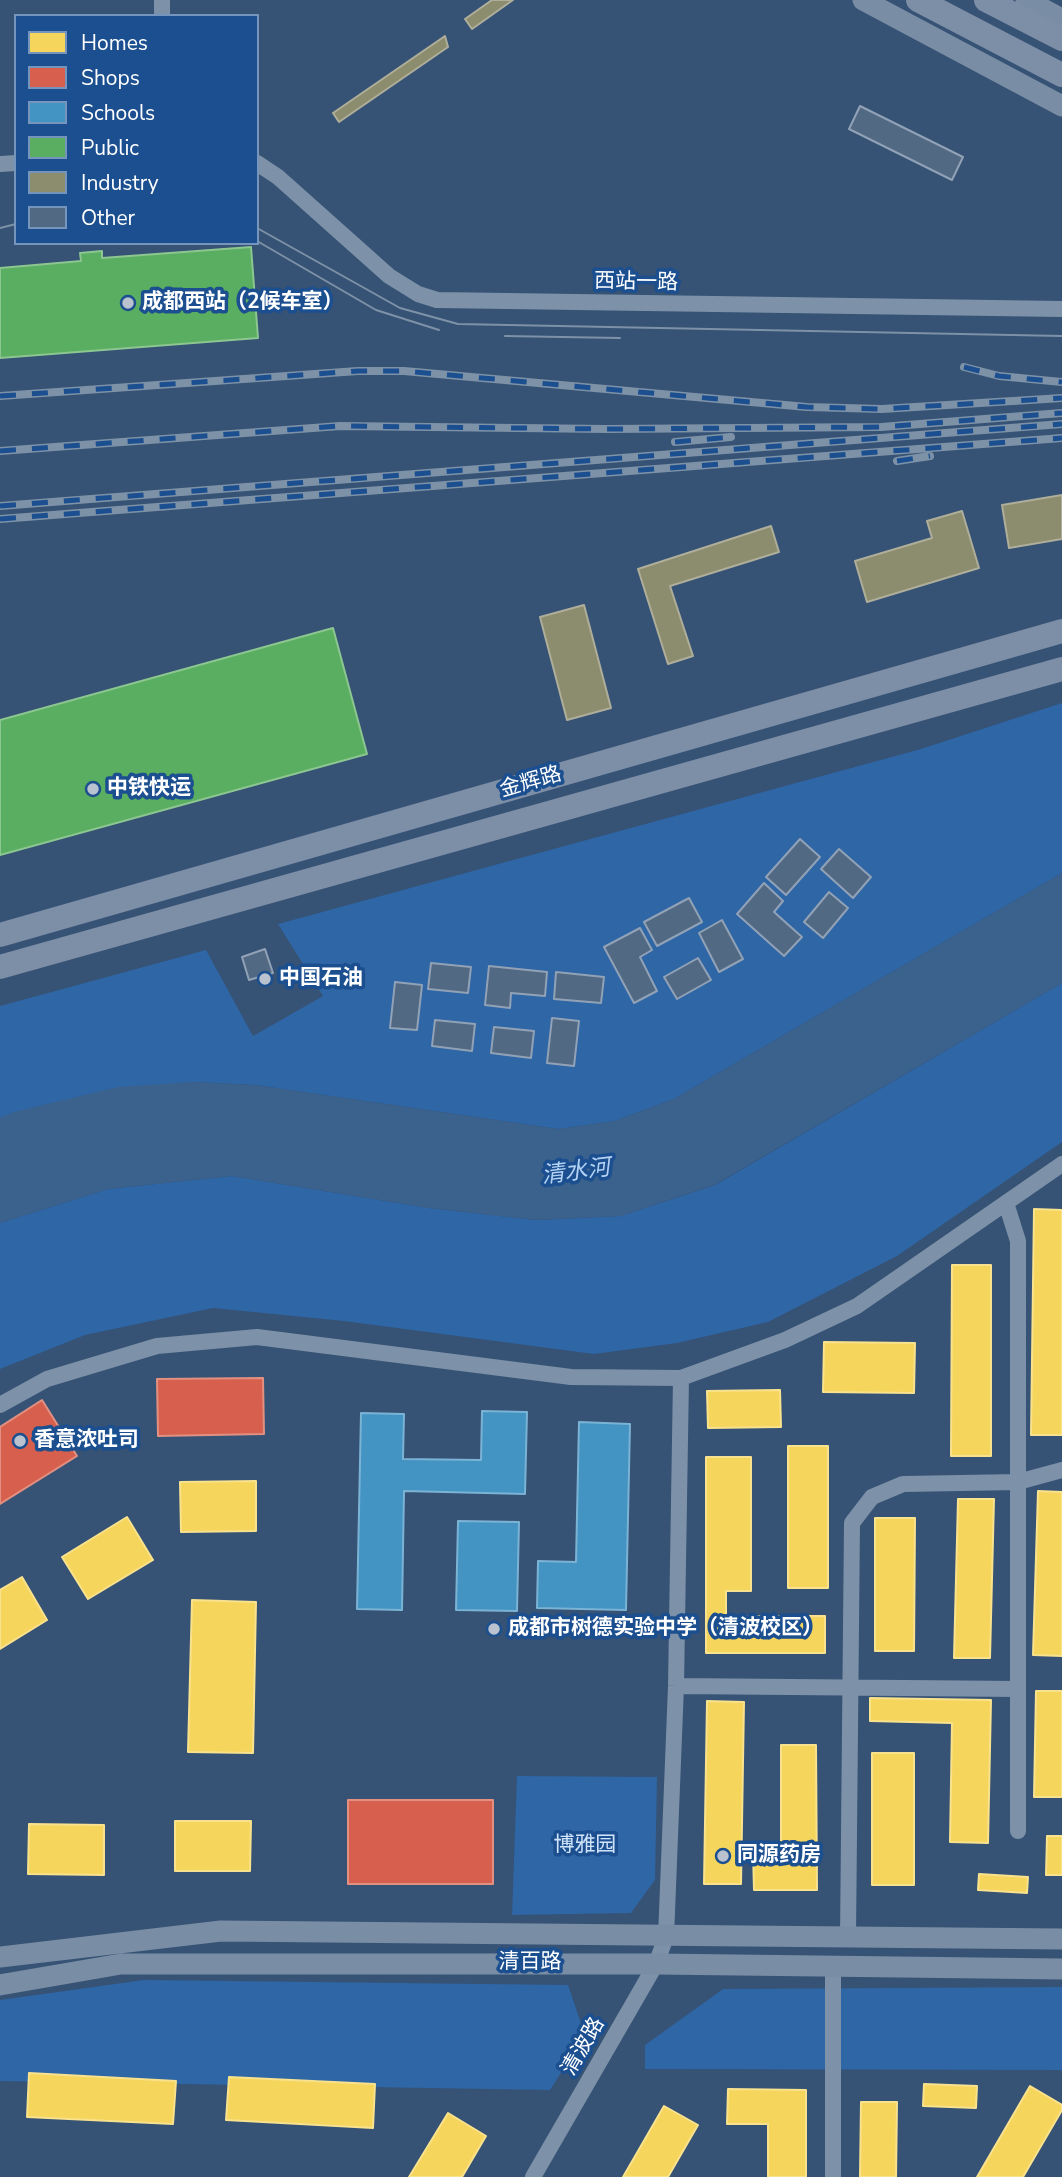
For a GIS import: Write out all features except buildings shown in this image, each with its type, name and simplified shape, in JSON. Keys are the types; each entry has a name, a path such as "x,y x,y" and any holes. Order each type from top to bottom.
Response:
{"main road":[{"path":"918,0 1062,75"},
{"path":"986,0 1062,39"},
{"name":"金辉路","path":"0,935 1062,631"},
{"name":"金辉路","path":"0,967 1062,669"}],"street":[{"path":"863,0 1062,106"},
{"path":"1026,0 1062,19"},
{"name":"西站一路","path":"259,164 278,177 402,286 437,300 1062,309"},
{"path":"0,1405 47,1379 157,1346 257,1337 571,1377 681,1378 785,1340 857,1306 1062,1164"},
{"path":"1006,1203 1018,1241 1018,1831"},
{"name":"清波路","path":"533,2177 656,1964 666,1937 676,1686 681,1378"},
{"path":"848,1937 852,1523 872,1497 904,1484 1018,1482 1062,1470"},
{"path":"676,1686 1018,1689"},
{"name":"清百路","path":"0,1957 221,1931 1062,1939"},
{"name":"清百路","path":"0,1986 121,1964 656,1964 1062,1969"},
{"path":"833,1967 833,2177"}],"green space":[{"path":"1062,703 1062,873 674,1099 615,1121 558,1129 255,1085 193,1082 0,1118 0,1006 206,950 253,1036 323,996 278,924 921,749"},
{"path":"1062,983 1062,1142 897,1256 768,1322 677,1343 594,1354 344,1321 213,1308 85,1335 0,1369 0,1223 108,1189 232,1176 429,1208 536,1220 621,1216 715,1185"},
{"name":"博雅园","path":"517,1776 657,1777 655,1880 631,1913 512,1915"},
{"path":"144,1980 568,1985 585,2035 550,2090 0,2081 0,2000"},
{"path":"1062,1987 1062,2070 645,2069 645,2045 723,1989"}],"water":[{"name":"清水河","path":"1062,873 1062,983 714,1185 621,1216 536,1220 429,1208 232,1176 108,1189 0,1223 0,1118 14,1112 118,1087 193,1082 255,1085 558,1129 615,1121 674,1099"}],"tram line":[{"path":"0,228 14,224"},
{"path":"259,229 400,308 458,324 1062,336"},
{"path":"259,242 376,310 439,330"},
{"path":"505,336 620,338"}],"railway":[{"path":"964,367 999,376 1062,382"},
{"path":"0,396 358,371 404,371 807,407 882,409 1062,398"},
{"path":"0,451 340,426 607,429 881,427 1062,413"},
{"path":"0,506 1062,424"},
{"path":"675,442 731,437"},
{"path":"0,519 1062,438"},
{"path":"897,461 930,456"}],"place":[{"name":"成都西站（2候车室）","path":"128,303"},
{"name":"中铁快运","path":"93,789"},
{"name":"中国石油","path":"265,979"},
{"name":"香意浓吐司","path":"20,1441"},
{"name":"成都市树德实验中学（清波校区）","path":"494,1629"},
{"name":"同源药房","path":"723,1856"}]}
